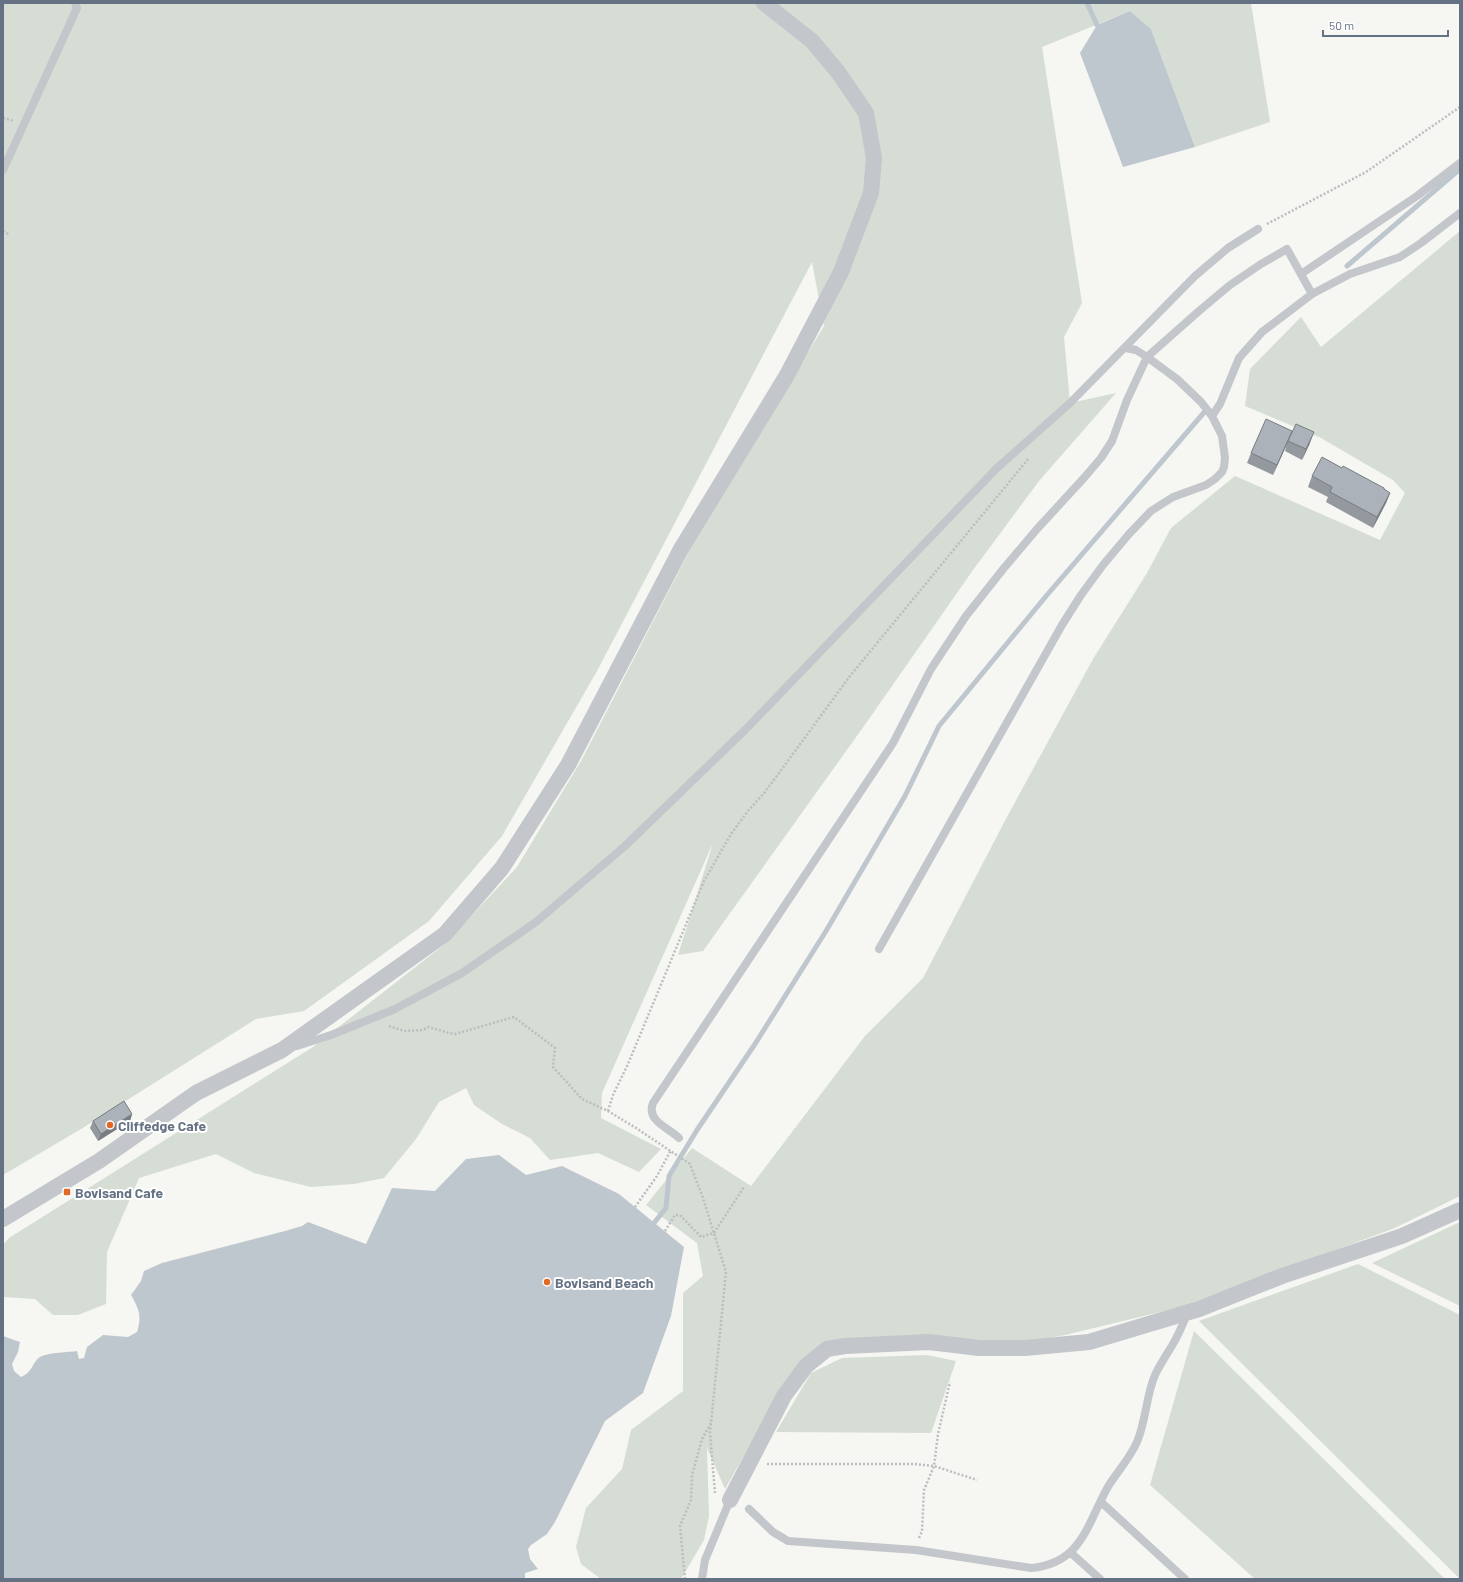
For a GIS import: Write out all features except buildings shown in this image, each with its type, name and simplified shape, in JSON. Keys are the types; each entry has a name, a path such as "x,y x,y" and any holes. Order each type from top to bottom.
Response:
{"street":[{"path":"3,1219 99,1161 196,1093 282,1050 445,934 502,868 568,765 681,549 787,375 841,272 870,193 874,158 866,113 838,72 812,41 764,3"},
{"path":"723,1498 784,1396 806,1366 827,1349 845,1346 929,1342 979,1348 1025,1348 1089,1342 1188,1313 1282,1276 1402,1236 1460,1210"}],"lane":[{"path":"3,170 76,8 75,3"},
{"path":"1301,274 1417,196 1460,163"},
{"path":"1212,416 1220,404 1239,358 1262,332 1312,294 1350,274 1400,257 1460,213"},
{"path":"282,1050 331,1035 395,1009 462,973 536,922 625,846 740,735 997,468 1070,403 1195,276 1228,248 1258,229"},
{"path":"679,1138 659,1123 652,1115 651,1109 653,1103 893,743 931,669 966,616 1032,534 1101,458 1112,441 1127,400 1147,357 1230,285 1261,264 1287,249 1312,294"},
{"path":"879,949 1062,625 1085,589 1129,534 1151,512 1173,497 1206,485 1222,472 1225,458 1222,436 1212,416 1201,402 1177,379 1136,350 1125,348"},
{"path":"749,1509 773,1532 788,1541 914,1550 1031,1568 1050,1565 1062,1559 1083,1537 1100,1502 1136,1443 1155,1375 1174,1343 1188,1313"},
{"path":"702,1579 705,1560 723,1498"},
{"path":"1100,1502 1185,1579"},
{"path":"1070,1552 1100,1579"}],"path":[{"path":"1258,229 1366,172 1460,107"},
{"path":"3,231 10,235"},
{"path":"608,1111 613,1095 628,1064 704,881 731,834 765,792 850,676 1030,457"},
{"path":"391,1026 404,1031 423,1030 428,1027 455,1034 514,1018 555,1048 553,1067 582,1099 608,1111 690,1164 704,1198 726,1272 710,1433 723,1498"},
{"path":"635,1206 657,1176 670,1151"},
{"path":"665,1231 675,1215 680,1215 701,1237 714,1233 744,1187"},
{"path":"914,1550 922,1531 924,1490 934,1466 938,1434 950,1382"},
{"path":"685,1579 680,1526 691,1500 692,1475 702,1439 712,1420"},
{"path":"762,1464 914,1464 934,1466 977,1480"}],"shaded area":[{"path":"3,3 1251,3 1270,122 1195,147 1151,29 1130,11 1042,47 1082,303 1064,337 1070,403 1116,393 1039,481 973,570 864,726 703,951 678,955 713,843 602,1093 601,1118 661,1149 639,1172 598,1153 550,1160 530,1138 502,1124 474,1105 466,1088 439,1102 416,1139 384,1178 354,1184 311,1187 254,1173 216,1154 139,1178 107,1252 106,1304 78,1315 53,1315 35,1299 3,1297 3,1245 9,1238 313,1047 445,944 517,867 581,761 692,546 824,326 812,262 597,671 502,836 429,921 304,1011 256,1019 81,1129 3,1175"},
{"path":"1130,11 1151,29 1195,147 1123,167 1080,53 1097,25"},
{"path":"1460,231 1460,1196 1395,1228 1181,1307 1065,1335 1020,1343 846,1340 781,1390 725,1489 707,1448 709,1516 704,1540 681,1579 601,1579 581,1564 576,1547 586,1508 622,1469 631,1430 683,1391 683,1293 703,1276 697,1243 646,1205 692,1148 751,1186 865,1036 923,978 1008,815 1093,659 1147,573 1171,528 1235,476 1380,540 1405,493 1393,480 1321,438 1245,406 1250,369 1301,317 1321,347"},
{"path":"499,1155 526,1175 562,1166 619,1194 684,1247 671,1316 643,1393 605,1421 555,1522 547,1534 531,1545 528,1549 530,1559 538,1569 525,1573 525,1579 3,1579 3,1336 20,1342 18,1352 12,1364 14,1371 21,1377 31,1369 36,1360 45,1355 77,1351 79,1359 84,1358 87,1347 103,1335 128,1337 137,1332 139,1313 131,1295 141,1281 144,1271 162,1263 285,1231 302,1226 308,1222 366,1244 392,1188 435,1191 466,1159"},
{"path":"1460,1222 1460,1306 1372,1263"},
{"path":"1358,1264 1460,1315 1460,1579 1199,1321"},
{"path":"1194,1331 1445,1579 1255,1579 1150,1485"},
{"path":"927,1355 956,1361 931,1433 776,1432 811,1373 842,1358"}],"waterway":[{"path":"1087,3 1097,25"},
{"path":"1347,266 1460,169"},
{"path":"654,1223 666,1208 669,1176 697,1130 755,1044 826,931 905,796 939,726 1047,595 1207,409"}],"place":[{"name":"Cliffedge Cafe","path":"110,1125"},
{"name":"Bovisand Cafe","path":"67,1192"},
{"name":"Bovisand Beach","path":"547,1282"}]}
